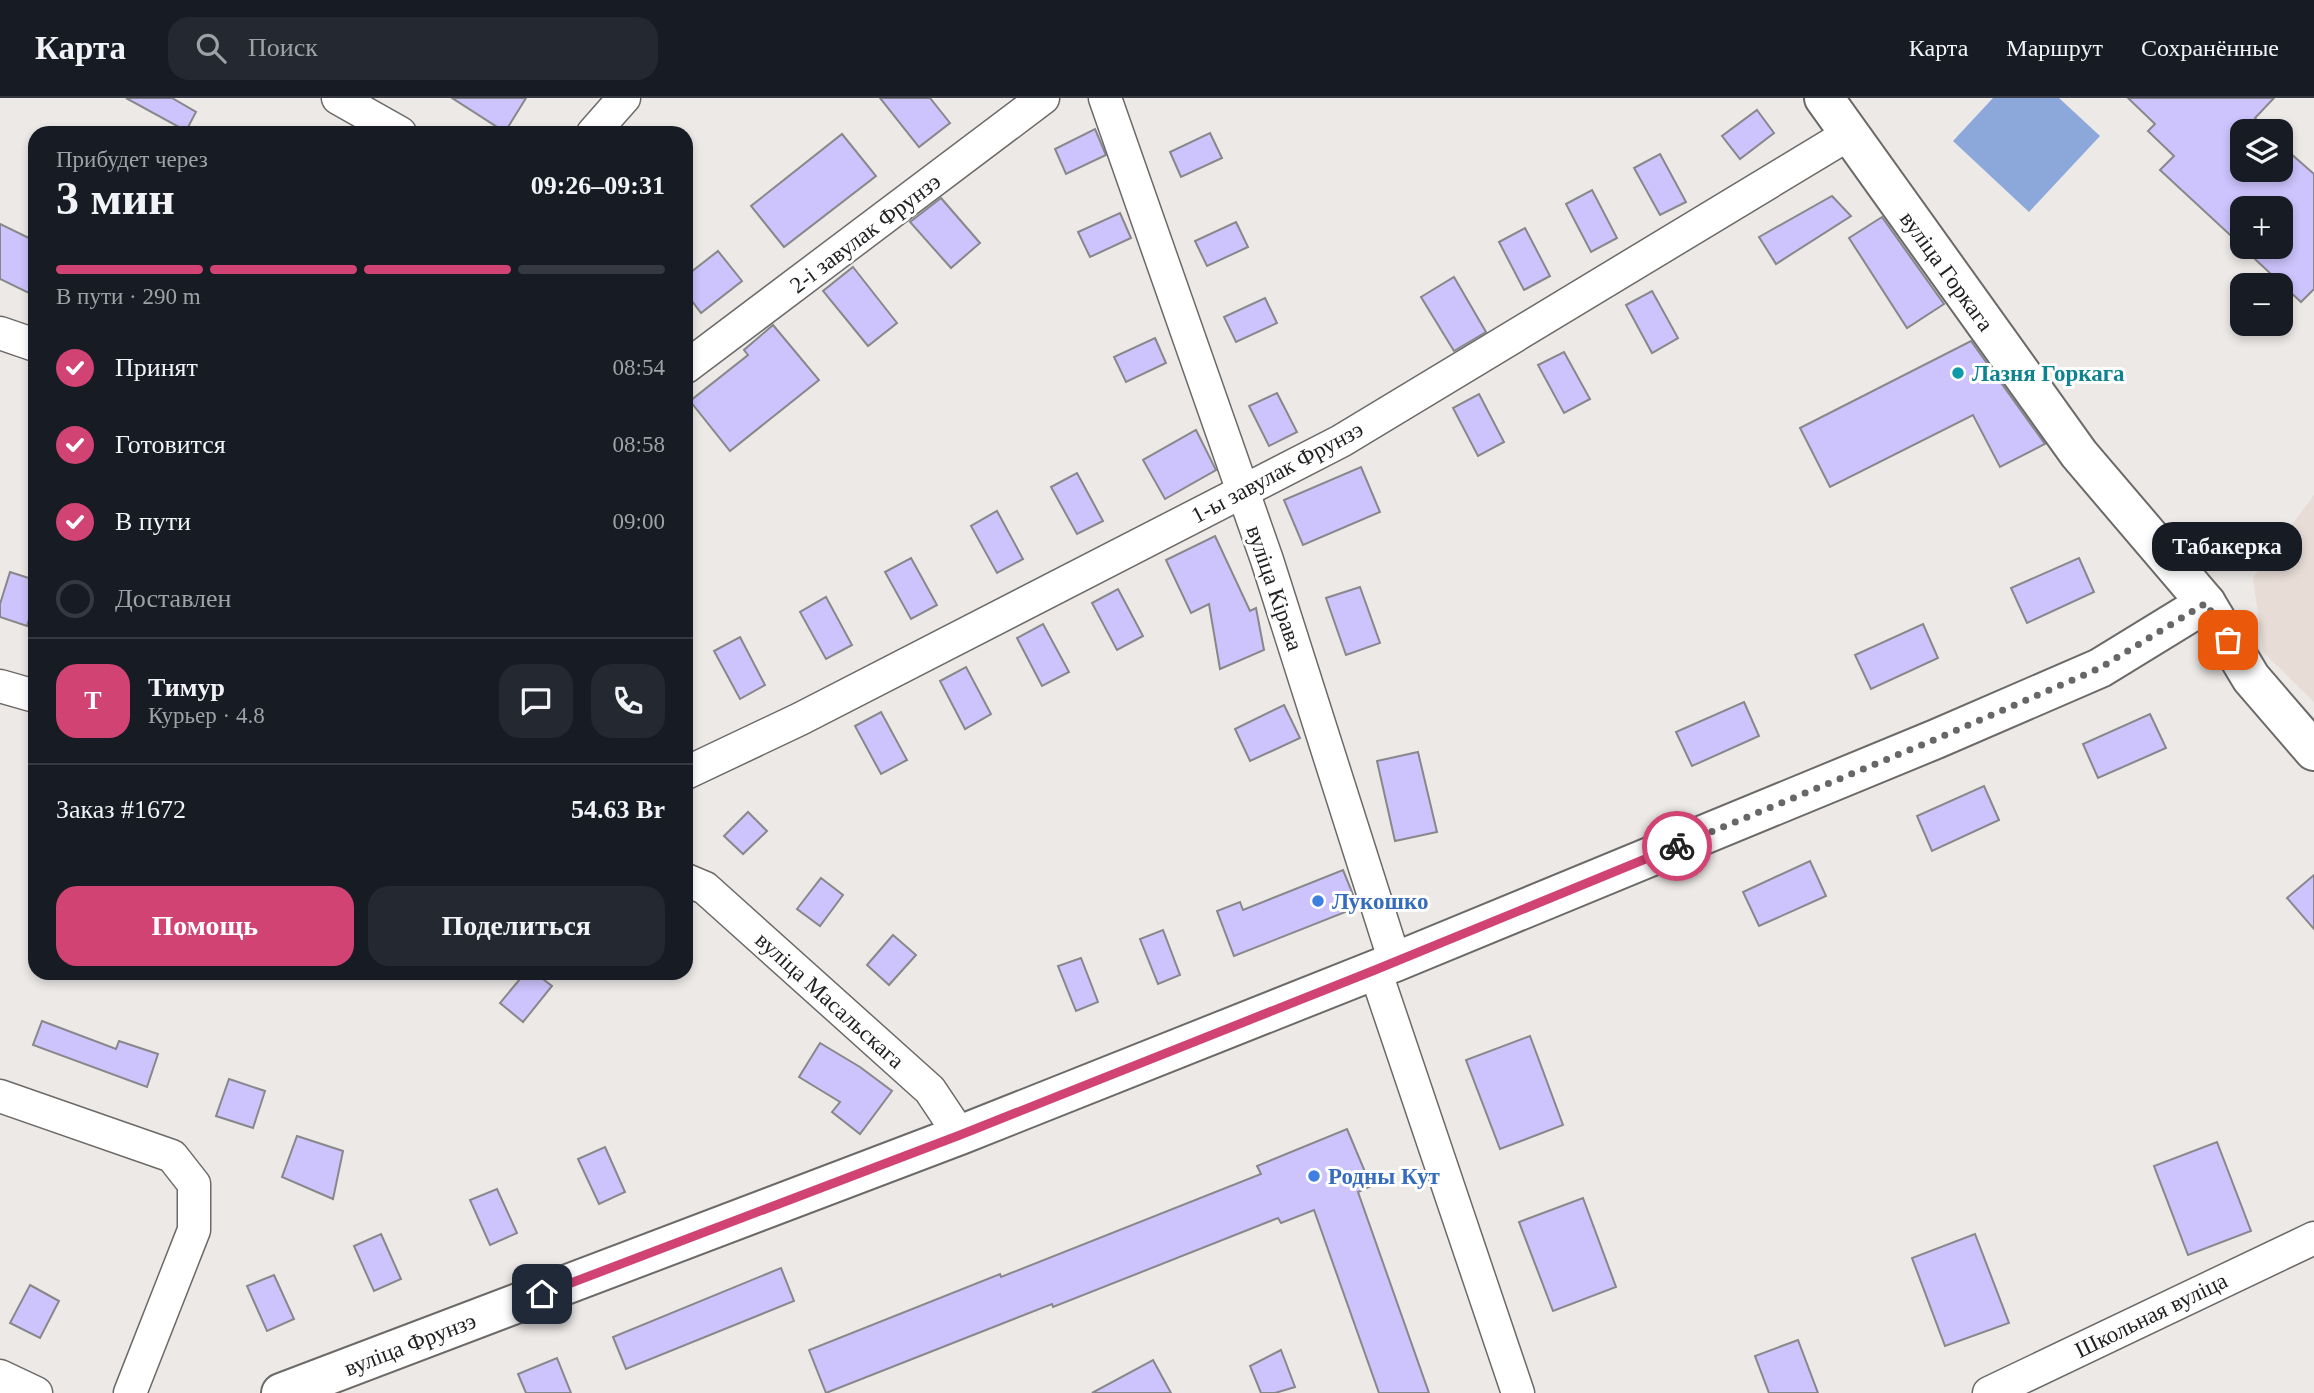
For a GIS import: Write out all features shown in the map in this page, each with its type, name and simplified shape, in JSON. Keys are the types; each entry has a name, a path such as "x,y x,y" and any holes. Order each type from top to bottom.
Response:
{"street":[{"path":"338,98 388,126"},
{"path":"599,126 624,98"},
{"name":"2-і завулак Фрунзэ","path":"693,362 1043,98"},
{"name":"вуліца Кірава","path":"1105,98 1315,707 1385,966 1518,1393"},
{"name":"вуліца Горкага","path":"1824,98 2079,454 2206,603 2250,678 2314,751"},
{"name":"1-ы завулак Фрунзэ","path":"693,771 800,719 1341,441 1849,134"},
{"path":"0,333 28,343"},
{"name":"вуліца Фрунзэ","path":"281,1393 960,1135 1385,966 1936,739 2088,673 2206,603"},
{"path":"0,686 28,694"},
{"name":"вуліца Масальскага","path":"693,883 705,888 930,1090 960,1135"},
{"path":"0,1096 172,1156 194,1184 194,1230 137,1369 130,1393"},
{"name":"Школьная вуліца","path":"1989,1393 2314,1238"},
{"path":"0,1376 36,1393"}],"shaded area":[{"path":"2314,495 2314,702 2263,652 2253,577"}],"water":[{"path":"1993,98 2059,98 2100,136 2029,212 1953,141"}],"building":[{"path":"126,98 172,98 196,112 189,126 177,126"},
{"path":"452,98 526,98 509,126 496,126"},
{"path":"880,98 930,98 950,123 919,147"},
{"path":"2128,98 2274,98 2256,119 2230,119 2230,182 2293,182 2293,155 2314,174 2314,289 2301,302 2293,295 2293,273 2270,273 2255,259 2293,259 2293,196 2230,196 2230,235 2160,170 2174,156 2148,131 2155,124"},
{"path":"1757,110 1774,133 1740,159 1722,136"},
{"path":"1095,129 1106,155 1066,174 1055,149"},
{"path":"1210,133 1222,158 1181,177 1170,152"},
{"path":"842,134 876,176 784,247 751,206"},
{"path":"1660,154 1686,202 1660,215 1634,168"},
{"path":"1592,190 1617,238 1591,252 1566,204"},
{"path":"1832,196 1851,216 1776,264 1759,237"},
{"path":"941,198 980,243 951,268 910,222"},
{"path":"1120,213 1131,238 1090,257 1078,232"},
{"path":"1882,217 1944,304 1907,328 1849,238"},
{"path":"1236,222 1248,247 1207,266 1195,241"},
{"path":"0,224 28,238 28,293 0,279"},
{"path":"1525,228 1550,276 1524,290 1499,242"},
{"path":"718,251 742,281 701,313 693,302 693,271"},
{"path":"853,267 897,323 868,346 823,291"},
{"path":"1454,277 1486,332 1454,351 1421,297"},
{"path":"1652,291 1678,338 1652,353 1626,305"},
{"path":"1265,298 1277,323 1236,342 1224,317"},
{"path":"773,325 819,380 730,451 693,405 693,399 748,355 744,350"},
{"path":"1155,338 1166,363 1126,382 1114,357"},
{"name":"Лазня Горкага","path":"1971,341 2045,444 2000,467 1973,415 1830,487 1800,428"},
{"path":"1564,352 1590,399 1564,413 1538,365"},
{"path":"1277,393 1297,432 1269,446 1249,406"},
{"path":"1479,394 1504,442 1478,456 1453,408"},
{"path":"1196,430 1216,470 1165,499 1143,460"},
{"path":"1361,467 1380,512 1303,545 1284,500"},
{"path":"1077,473 1103,521 1077,534 1051,487"},
{"path":"997,511 1023,559 997,573 971,526"},
{"path":"1215,536 1250,611 1256,608 1264,650 1220,669 1209,604 1191,613 1166,560"},
{"path":"911,558 937,605 911,619 885,572"},
{"path":"2079,558 2094,592 2027,623 2011,588"},
{"path":"10,572 28,578 27,626 0,617 0,604"},
{"path":"1360,587 1380,643 1346,655 1326,598"},
{"path":"1118,589 1143,636 1117,650 1092,603"},
{"path":"826,597 852,645 826,659 800,612"},
{"path":"1043,624 1069,672 1042,686 1017,638"},
{"path":"1923,624 1938,658 1871,689 1855,655"},
{"path":"740,637 765,685 740,699 714,651"},
{"path":"966,667 991,714 965,729 940,681"},
{"path":"1744,702 1759,736 1692,766 1676,732"},
{"path":"1284,705 1300,738 1250,761 1235,729"},
{"path":"881,712 907,760 881,774 855,726"},
{"path":"2150,714 2166,748 2098,778 2083,744"},
{"path":"1418,752 1437,832 1395,841 1377,761"},
{"path":"1984,786 1999,820 1932,851 1917,816"},
{"path":"748,812 767,831 743,854 724,836"},
{"path":"1810,861 1826,896 1759,926 1743,892"},
{"path":"1343,870 1358,907 1234,956 1217,911 1240,902 1243,910"},
{"path":"2314,875 2314,929 2287,898"},
{"path":"821,878 843,895 820,926 797,909"},
{"path":"1163,930 1180,975 1158,984 1140,939"},
{"path":"893,935 916,955 889,985 867,965"},
{"path":"1081,958 1098,1002 1076,1011 1058,966"},
{"path":"519,980 544,980 552,986 523,1022 500,1003"},
{"path":"42,1021 116,1049 119,1041 158,1054 147,1087 33,1045"},
{"path":"1530,1036 1563,1125 1500,1149 1466,1060"},
{"path":"820,1043 860,1067 892,1091 860,1134 832,1112 840,1102 799,1077"},
{"path":"229,1079 265,1091 253,1128 216,1116"},
{"path":"1347,1129 1371,1186 1358,1192 1429,1393 1379,1393 1314,1210 1281,1223 1278,1218 826,1393 809,1350 1261,1174 1257,1166"},
{"path":"297,1136 343,1151 333,1199 282,1177"},
{"path":"2217,1142 2251,1231 2188,1255 2154,1166"},
{"path":"605,1147 625,1192 599,1204 578,1159"},
{"path":"497,1189 517,1233 490,1245 470,1200"},
{"path":"1583,1198 1616,1287 1553,1311 1519,1222"},
{"path":"381,1234 401,1279 374,1291 354,1246"},
{"path":"1975,1234 2009,1323 1945,1346 1912,1258"},
{"path":"781,1268 794,1301 626,1369 613,1337"},
{"path":"274,1275 294,1319 267,1331 247,1286"},
{"path":"30,1285 59,1301 40,1338 10,1323"},
{"path":"1798,1340 1818,1393 1769,1393 1755,1356"},
{"path":"1281,1350 1295,1387 1275,1393 1261,1393 1250,1366"},
{"path":"557,1358 571,1393 526,1393 518,1374"},
{"path":"1153,1360 1171,1393 1092,1393"}],"way so far":[{"path":"1677,846 2100,668 2206,603 2228,640"}],"place":[{"name":"Лазня Горкага","path":"1958,373"},
{"name":"Табакерка","path":"2228,640"},
{"name":"Лукошко","path":"1318,901"},
{"name":"Родны Кут","path":"1314,1176"}],"route":[{"path":"542,1294 960,1135 1375,970 1677,846"}]}
